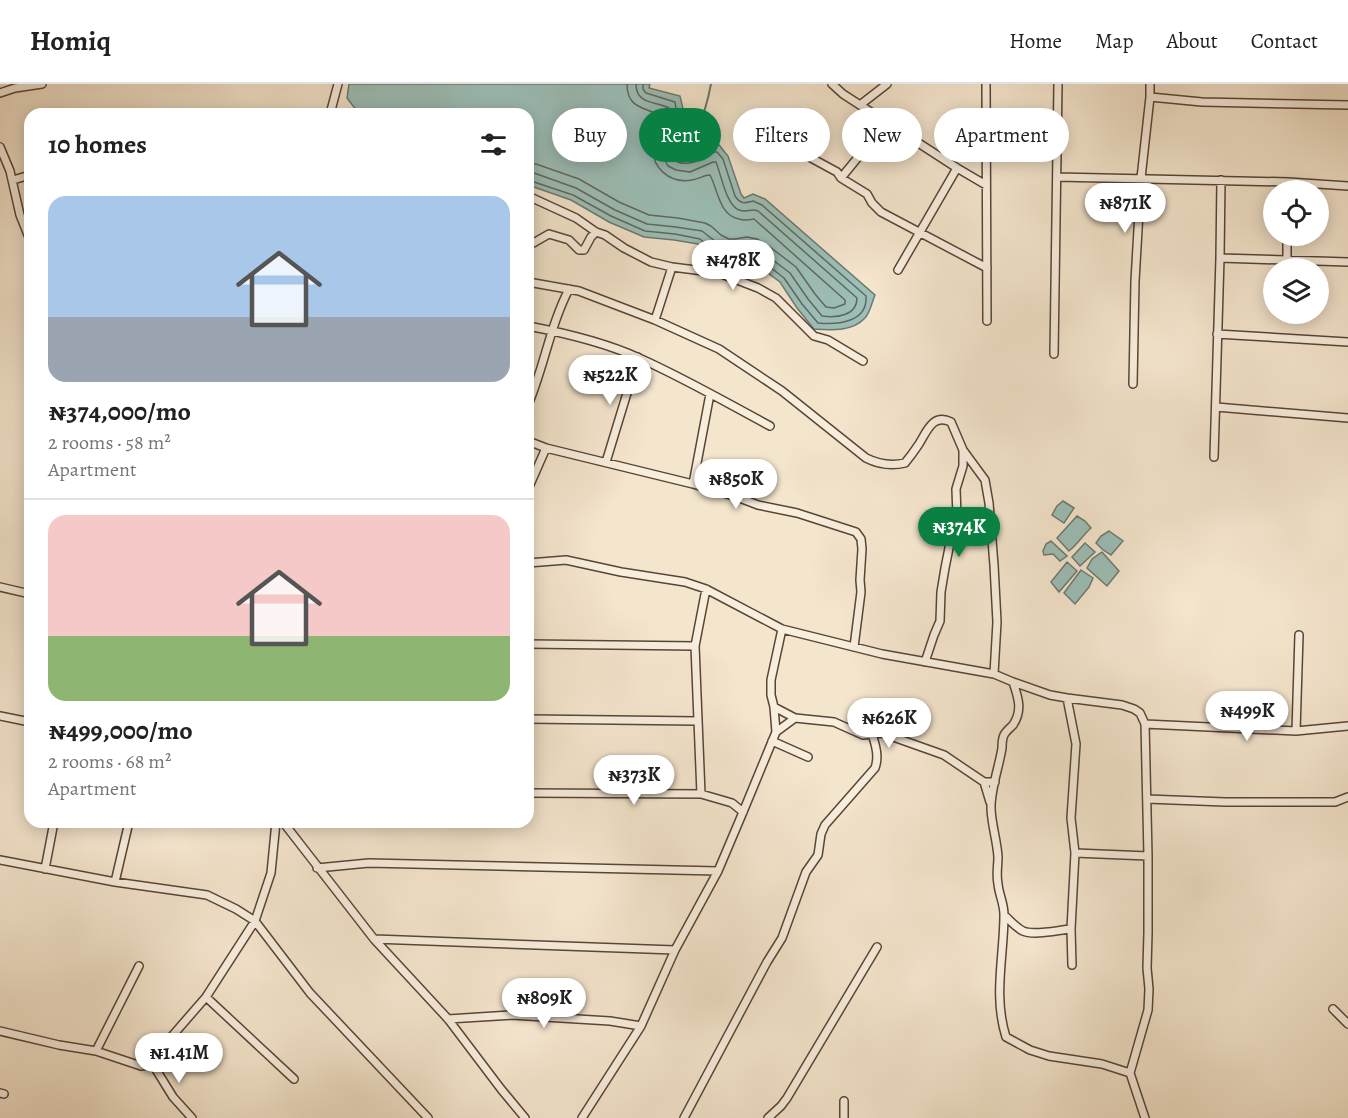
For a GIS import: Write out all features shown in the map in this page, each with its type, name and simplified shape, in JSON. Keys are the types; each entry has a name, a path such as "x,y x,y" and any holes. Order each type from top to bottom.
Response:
{"street":[{"path":"0,93 42,84"},
{"path":"332,108 338,84"},
{"path":"832,84 865,108"},
{"path":"860,105 887,84"},
{"path":"986,84 987,321"},
{"path":"1054,354 1058,84"},
{"path":"1133,384 1135,281 1141,178 1150,84"},
{"path":"1150,97 1202,102 1348,105"},
{"path":"922,145 986,185"},
{"path":"0,147 13,180 24,225"},
{"path":"819,162 837,172 841,178 867,194 881,212 987,268"},
{"path":"841,178 854,162"},
{"path":"898,270 957,168"},
{"path":"13,180 24,177"},
{"path":"1057,177 1263,181"},
{"path":"1214,457 1221,180"},
{"path":"1329,185 1348,186"},
{"path":"534,199 576,218 596,232 651,262 719,273 758,288 776,298 814,336 828,340 863,361"},
{"path":"534,243 549,234 569,240 579,250 584,250 596,232"},
{"path":"1220,258 1263,259"},
{"path":"1329,261 1348,262"},
{"path":"655,320 672,267"},
{"path":"534,283 579,291 655,320 719,349 782,391 866,458 875,462 905,464 919,445 930,424 946,420 951,422 963,450 985,480 989,503 997,622 994,674"},
{"path":"534,391 559,308 569,289"},
{"path":"534,327 615,348 638,357 770,426"},
{"path":"1217,334 1348,342"},
{"path":"606,462 638,357"},
{"path":"693,484 710,394"},
{"path":"1216,407 1348,418"},
{"path":"534,443 693,484 856,532 861,539 862,549 861,592 854,646"},
{"path":"534,475 546,448"},
{"path":"925,662 940,621 941,592 957,516 956,489 963,466 963,450"},
{"path":"534,563 566,560 621,572 685,582 706,589 782,629 882,654 994,674 1050,695 1122,705 1140,713 1145,724 1148,1010 1130,1073 1145,1118"},
{"path":"0,587 24,593"},
{"path":"701,794 694,646 706,589"},
{"path":"582,1118 641,1026 675,950 718,871 776,732 771,680 782,629"},
{"path":"1296,731 1299,635"},
{"path":"534,645 694,646"},
{"path":"991,806 1003,736 1014,724 1020,711 1019,699 1013,682"},
{"path":"1067,698 1076,744 1071,818 1075,853 1071,929 1072,965"},
{"path":"774,708 795,718 834,722 863,735 882,733 944,755 984,782 995,782"},
{"path":"0,716 24,721"},
{"path":"776,732 795,718"},
{"path":"534,719 697,721"},
{"path":"1145,724 1296,731 1348,726"},
{"path":"684,1118 782,938 801,881 818,855 821,834 825,825 875,768 877,752 872,735"},
{"path":"772,741 808,757"},
{"path":"984,782 991,806 998,858 996,872 1003,900 999,982 1001,1014 1006,1037 1030,1050 1049,1056 1102,1064 1130,1073"},
{"path":"534,793 701,794 732,803 743,812"},
{"path":"1147,799 1335,802 1348,797"},
{"path":"45,869 53,828"},
{"path":"115,882 128,828"},
{"path":"192,1118 173,1097 152,1063 153,1058 206,997 255,921 271,873 275,828"},
{"path":"288,828 374,939 448,1019 525,1118"},
{"path":"1075,853 1148,856"},
{"path":"0,860 115,882 207,895 236,909 255,921 310,993 428,1118"},
{"path":"317,867 369,863 718,871"},
{"path":"1004,915 1015,926 1030,933 1071,929"},
{"path":"374,939 675,950"},
{"path":"768,1118 787,1098 877,947"},
{"path":"96,1051 139,966"},
{"path":"206,997 294,1079"},
{"path":"1333,1009 1348,1024"},
{"path":"448,1019 512,1015 610,1021 641,1026"},
{"path":"0,1032 96,1051 141,1066 152,1063"},
{"path":"844,1101 844,1118"}],"water":[{"path":"349,84 650,84 649,88 680,96 683,108 639,108 639,162 721,162 721,147 728,156 744,198 753,194 765,199 875,295 870,310 860,323 854,326 834,330 814,329 780,282 747,259 736,263 722,260 708,253 698,244 644,237 609,222 571,200 534,187 534,108 355,108 347,98"},
{"path":"1063,501 1074,508 1064,523 1052,515"},
{"path":"1077,516 1091,528 1069,551 1057,538"},
{"path":"1109,531 1123,541 1111,555 1096,543"},
{"path":"1051,541 1067,556 1060,561 1053,554 1044,555 1046,544"},
{"path":"1085,543 1095,552 1080,566 1072,557"},
{"path":"1102,552 1119,571 1107,586 1087,568 1092,559"},
{"path":"1067,562 1077,571 1059,592 1051,582"},
{"path":"1081,570 1093,578 1089,587 1075,604 1064,593"}],"waterway":[{"path":"705,108 711,84"}]}
